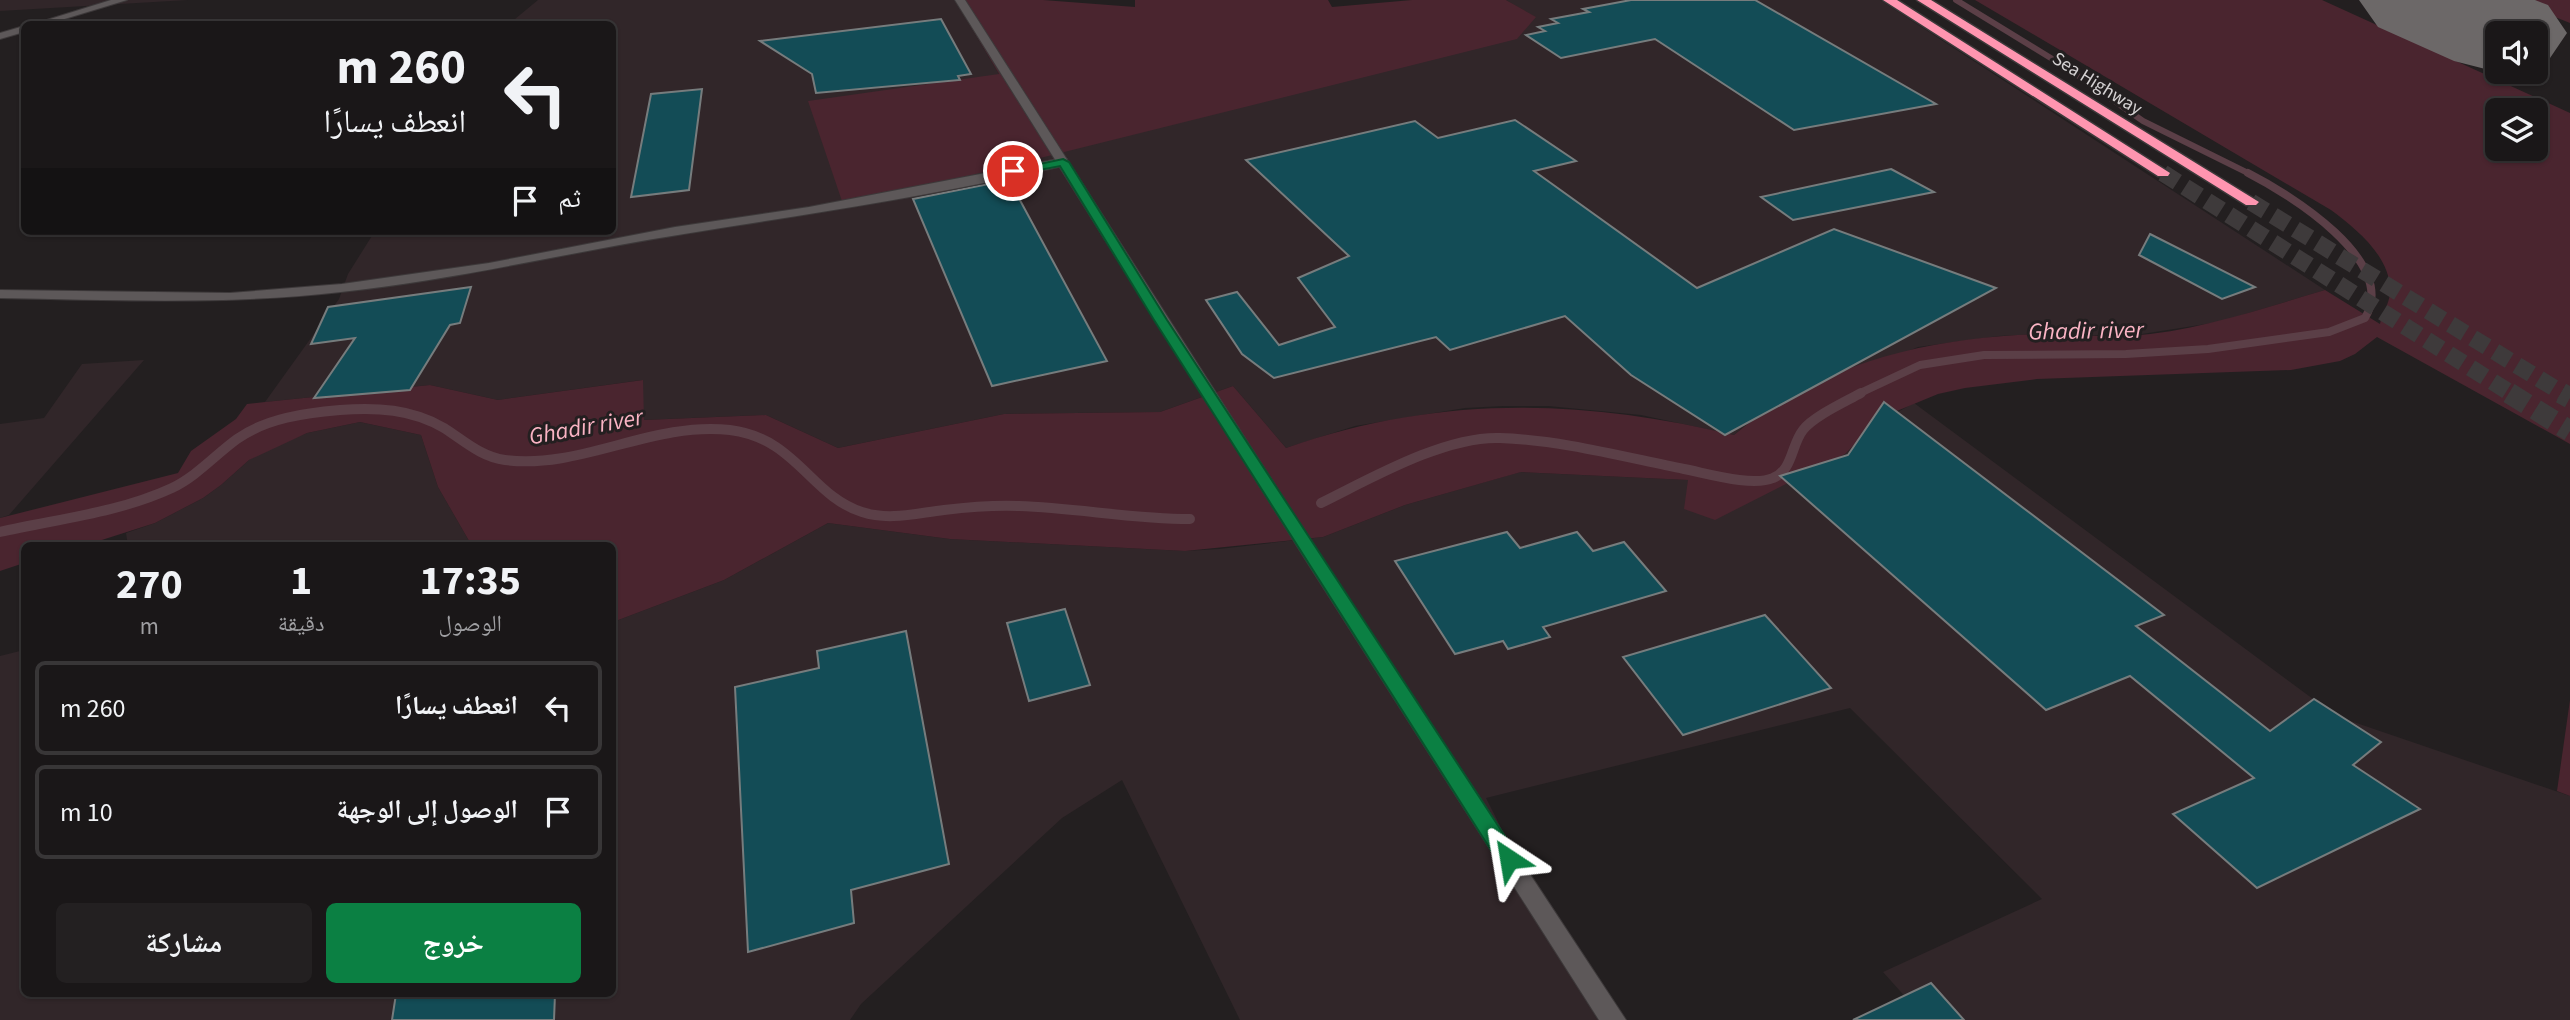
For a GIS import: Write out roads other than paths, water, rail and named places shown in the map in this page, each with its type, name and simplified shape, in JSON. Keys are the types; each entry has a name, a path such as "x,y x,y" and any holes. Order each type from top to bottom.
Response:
{"highway":[{"name":"Sea Highway","path":"1889,0 2163,173"},
{"name":"Sea Highway","path":"1923,0 2250,202"}],"street":[{"path":"50,21 122,0"},
{"path":"960,0 1315,561 1613,1020"},
{"path":"0,37 21,30"},
{"path":"0,294 230,297 342,288 489,267 664,233 809,211 1063,162"}],"waterway":[{"name":"Ghadir river","path":"1956,0 2067,68 2143,121 2248,173"},
{"name":"Ghadir river","path":"1858,394 1920,365 1984,355 2126,354 2208,349 2329,332 2365,318 2371,296 2367,274 2354,253 2335,232 2312,213 2248,173"},
{"name":"Ghadir river","path":"2248,173 2252,175"},
{"name":"Ghadir river","path":"1321,503 1384,471 1432,451 1478,439 1523,439 1615,454 1729,478 1764,480 1780,474 1788,463 1799,436 1808,425 1861,393"},
{"name":"Ghadir river","path":"0,532 109,509 151,497 190,478 237,439 274,421 313,413 367,409 394,411 419,417 444,428 480,452 505,460 561,458 673,432 730,430 753,435 771,444 787,455 829,494 844,504 872,515 903,516 963,508 1010,506 1190,519"}],"tunnel":[{"path":"2166,175 2163,173 2512,394"},
{"path":"2251,202 2564,394"},
{"path":"2509,393 2570,431"},
{"path":"2561,393 2570,398"}]}
